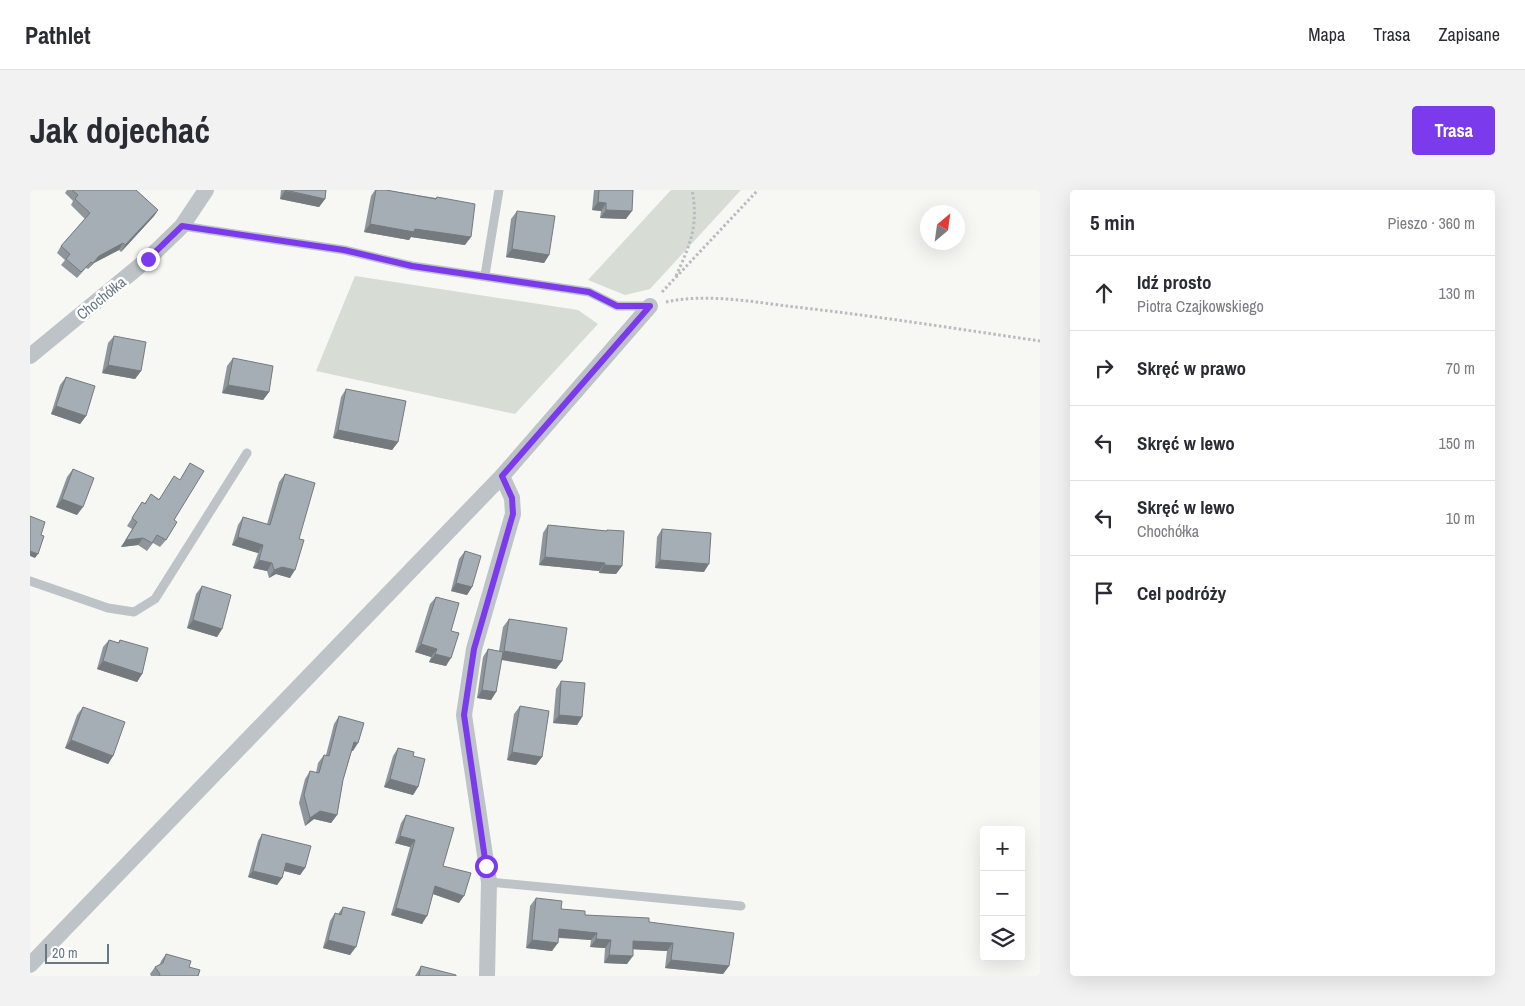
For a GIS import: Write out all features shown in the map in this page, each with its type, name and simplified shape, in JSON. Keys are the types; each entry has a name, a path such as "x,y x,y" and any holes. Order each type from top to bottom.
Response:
{"street":[{"name":"Chochółka","path":"30,356 148,259 182,226 206,190"},
{"path":"30,965 502,476 650,306"},
{"path":"488,976 489,882 464,715 474,649 513,514 512,498 502,476"}],"lane":[{"path":"485,276 499,190"},
{"path":"182,226 344,250 412,266 589,292 617,306 650,306"},
{"path":"30,581 108,608 134,612 156,599 247,452"},
{"path":"489,882 741,906"}],"path":[{"path":"675,279 691,241 696,208 692,190"},
{"path":"650,306 758,190"},
{"path":"650,306 682,298 739,300 863,315 1040,341"}],"shaded area":[{"path":"671,190 741,190 650,289 625,295 588,280"},
{"path":"355,276 578,310 598,324 515,414 316,371"}],"building":[{"path":"72,190 136,190 158,210 125,245 123,243 99,256 81,272 66,259 70,254 61,246 90,213 75,199 78,195"},
{"path":"285,190 326,190 325,199"},
{"path":"376,190 436,199 437,197 475,204 471,237 415,229 414,232 370,224"},
{"path":"599,190 633,190 632,211 606,210 606,203 598,202"},
{"path":"517,211 555,216 549,255 512,249"},
{"path":"114,336 146,342 141,371 108,365"},
{"path":"233,358 273,366 269,392 228,385"},
{"path":"66,377 95,386 86,416 56,406"},
{"path":"346,389 406,401 398,442 338,430"},
{"path":"190,463 204,471 174,520 177,522 166,540 157,535 152,543 143,538 126,540 137,522 132,518 142,502 145,504 151,494 159,500 174,476 180,480"},
{"path":"73,469 94,478 83,507 62,499"},
{"path":"285,474 315,483 299,539 304,540 295,570 282,567 274,570 272,563 259,560 263,545 238,537 243,517 270,525"},
{"path":"30,516 45,522 41,535 44,536 38,554 30,551"},
{"path":"548,525 624,531 622,566 545,557"},
{"path":"662,529 711,533 709,564 660,560"},
{"path":"465,551 481,556 472,587 456,583"},
{"path":"202,586 231,595 222,629 193,620"},
{"path":"436,597 459,603 451,631 459,633 451,658 435,654 437,649 421,644"},
{"path":"509,619 567,628 562,661 504,651"},
{"path":"109,640 119,643 120,640 148,648 142,674 103,661"},
{"path":"488,649 503,652 496,692 482,690"},
{"path":"561,681 585,683 582,717 559,715"},
{"path":"520,706 549,711 542,757 512,752"},
{"path":"83,707 125,722 113,756 71,740"},
{"path":"339,716 364,723 358,743 354,742 343,780 337,815 320,811 310,818 304,795 310,771 319,773 324,755 329,756"},
{"path":"398,748 414,752 413,756 425,759 418,787 390,779"},
{"path":"406,815 454,828 443,866 471,873 464,896 435,886 427,916 396,908 415,840 400,836"},
{"path":"262,834 311,846 305,868 286,863 282,878 253,871"},
{"path":"536,898 562,901 561,909 585,911 585,915 649,918 649,922 734,933 729,966 671,960 673,943 633,941 633,956 609,955 611,940 596,939 597,933 559,929 558,943 532,940"},
{"path":"343,907 365,912 356,947 328,940 335,913 341,915"},
{"path":"166,954 191,961 189,967 200,970 198,976 159,976 160,974 155,967 163,963"},
{"path":"421,966 456,975 456,976 419,976"}],"route":[{"path":"148,259 182,226 344,250 412,266 589,292 617,306 650,306 502,476 512,498 513,514 474,649 464,715 486,866"}]}
